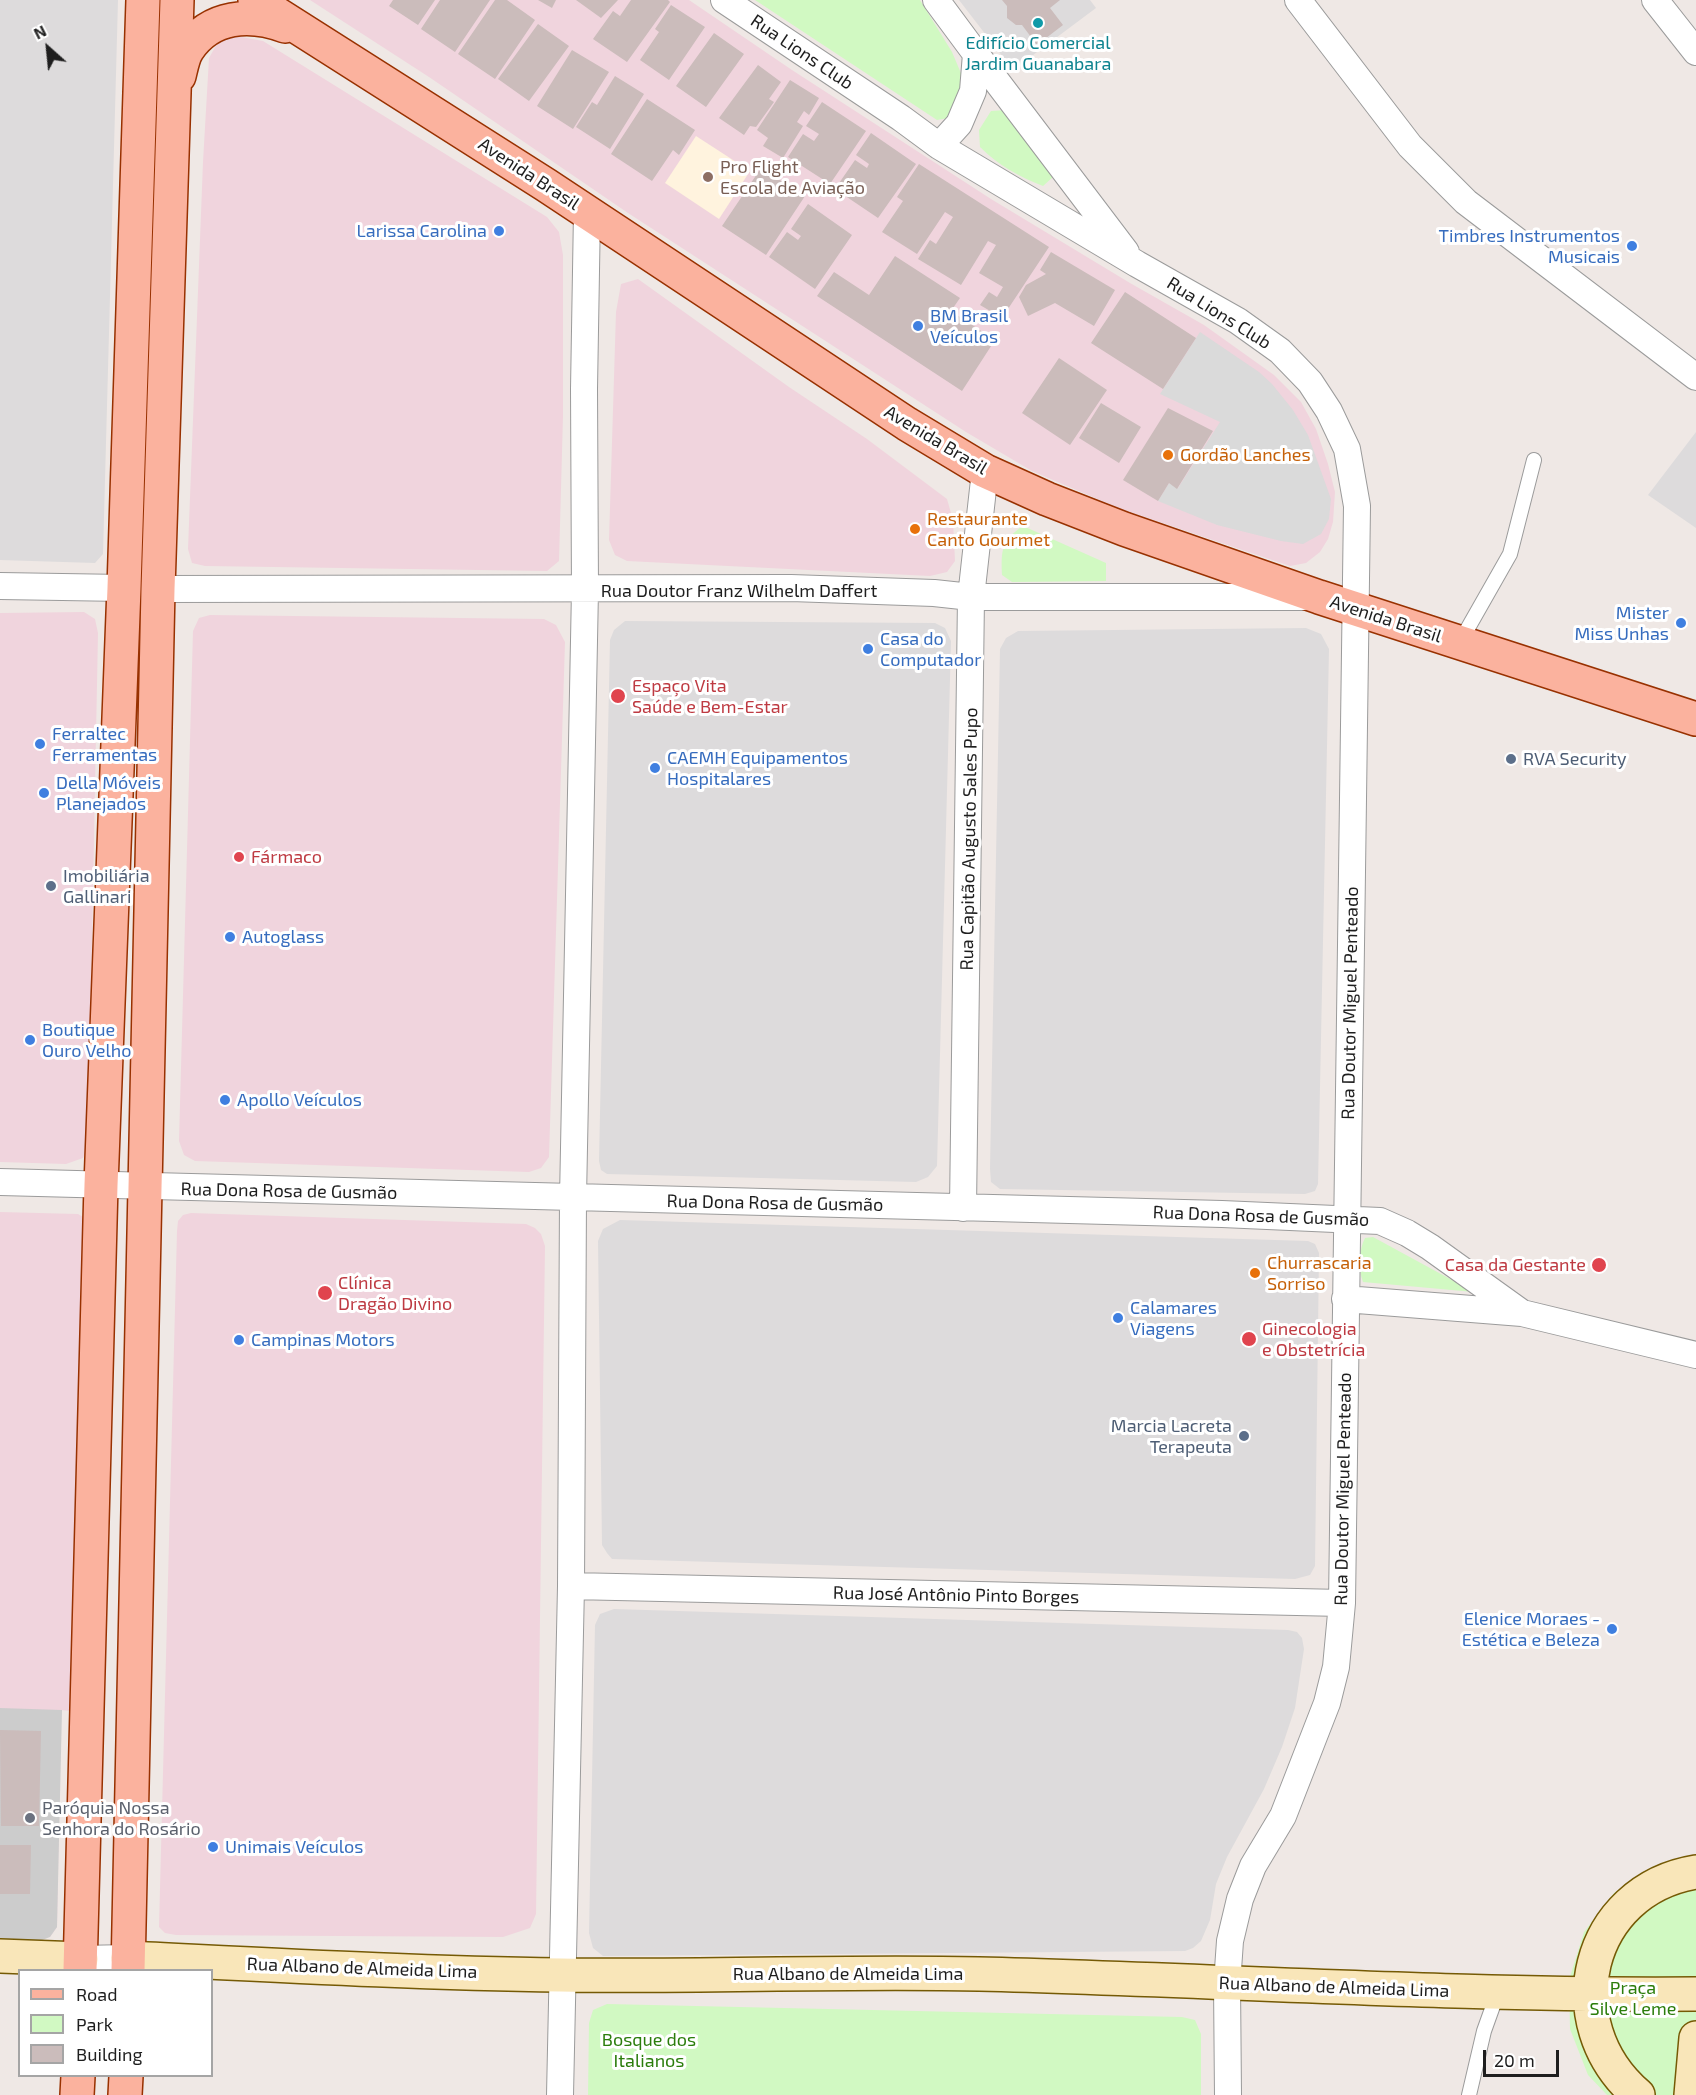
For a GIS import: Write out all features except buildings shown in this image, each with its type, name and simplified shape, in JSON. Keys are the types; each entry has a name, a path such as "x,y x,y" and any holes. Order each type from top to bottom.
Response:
{"main road":[{"path":"80,1965 101,1185 124,588 143,0"},
{"path":"128,1964 158,590 177,0"},
{"name":"Avenida Brasil","path":"270,4 311,35 587,212 907,424 985,471 1047,499 1124,529 1319,597 1696,718"},
{"path":"174,92 187,50 207,29 243,18 265,19 311,35"},
{"path":"77,2095 78,2077"},
{"path":"125,2095 126,2077"}],"street":[{"name":"Rua Lions Club","path":"724,0 901,118 939,146 1133,262 1238,321 1280,351 1310,382 1329,411 1347,448 1357,506 1356,609"},
{"name":"Rua Lions Club","path":"936,0 1133,262"},
{"path":"1299,0 1410,146 1466,202 1696,377"},
{"path":"1655,0 1696,52"},
{"path":"939,146 959,124 973,91 976,54"},
{"path":"560,2095 571,1586 573,1198 585,590 584,389 587,212"},
{"name":"Rua Capitão Augusto Sales Pupo","path":"963,1208 972,597 985,471"},
{"path":"0,586 124,588"},
{"name":"Rua Doutor Franz Wilhelm Daffert","path":"158,590 791,588 934,593 972,597 1319,597"},
{"name":"Rua Doutor Miguel Penteado","path":"1228,2095 1227,1984 1230,1941 1240,1899 1253,1866 1283,1816 1327,1703 1336,1667 1342,1603 1356,609"},
{"name":"Rua Dona Rosa de Gusmão","path":"0,1182 1380,1221 1407,1233 1430,1247 1522,1313"},
{"name":"Rua Dona Rosa de Gusmão","path":"1346,1299 1522,1313 1696,1355"},
{"name":"Rua José Antônio Pinto Borges","path":"571,1586 1342,1603"},
{"path":"1638,2095 1625,2084 1610,2065 1598,2043 1591,2019 1589,1995 1594,1963 1606,1934 1625,1908 1650,1888 1679,1875 1696,1872"},
{"name":"Rua Albano de Almeida Lima","path":"0,1956 80,1965 328,1968 562,1975 977,1974 1589,1995 1696,1994"},
{"path":"1691,2095 1696,2038"}],"lane":[{"path":"1460,642 1509,554 1534,460"},
{"path":"1468,2095 1484,2031 1498,1992"}],"shaded area":[{"path":"0,0 118,0 103,554 95,563 0,560"},
{"path":"310,0 689,0 991,199 1204,325 1274,375 1301,402 1316,429 1328,464 1335,492 1333,522 1328,539 1320,552 1306,563 1290,566 1121,509 1032,471 966,432 628,213 429,77"},
{"path":"959,0 1090,0 1096,8 1013,70"},
{"path":"236,36 263,41 547,217 559,232 563,255 563,416 559,561 547,571 205,566 192,563 188,549 209,58 218,42"},
{"name":"Pro Flight Escola de Aviação","path":"696,136 750,171 719,219 665,183"},
{"path":"638,279 789,387 867,439 947,499 953,520 955,561 947,572 930,576 627,561 615,555 609,540 616,312 621,284"},
{"path":"1200,332 1259,372 1272,384 1293,410 1308,435 1331,499 1329,519 1321,534 1303,544 1281,541 1217,525 1158,501 1169,483 1178,488 1220,422 1160,394"},
{"path":"1696,432 1696,528 1648,495"},
{"path":"84,612 95,619 98,633 88,1147 83,1158 66,1164 0,1162 0,613"},
{"path":"210,615 544,619 556,625 565,642 549,1157 541,1168 529,1172 195,1161 184,1155 179,1141 193,631 199,618"},
{"path":"625,621 935,623 945,628 951,641 937,1166 928,1177 916,1182 607,1174 601,1170 599,1161 610,640 614,630"},
{"path":"1306,628 1321,634 1329,649 1318,1184 1315,1191 1305,1194 1000,1189 991,1182 990,1169 1000,649 1006,638 1018,631"},
{"path":"0,1212 78,1214 83,1217 85,1223 70,1711 61,1710 57,1927 50,1937 0,1940"},
{"path":"191,1213 526,1224 541,1234 545,1246 536,1914 530,1928 503,1937 176,1935 165,1933 159,1927 177,1231 178,1221 183,1215"},
{"path":"620,1220 1308,1241 1315,1244 1319,1253 1315,1566 1310,1575 1295,1579 612,1559 602,1545 598,1241 603,1229"},
{"path":"614,1609 1288,1630 1297,1632 1302,1638 1304,1649 1295,1708 1282,1747 1264,1789 1227,1857 1216,1884 1210,1920 1201,1941 1193,1948 1185,1951 603,1956 593,1948 589,1933 595,1625 600,1614"},
{"name":"Paróquia Nossa Senhora do Rosário","path":"0,1708 62,1710 57,1927 50,1937 37,1942 0,1940"}],"green space":[{"path":"755,0 920,0 952,52 963,78 954,117 937,120"},
{"path":"1006,110 1051,163 1053,177 1043,186 1010,170 980,147 979,130 991,111"},
{"path":"1023,526 1106,563 1106,581 1012,582 1002,575 1002,553 1006,541"},
{"path":"1373,1237 1474,1292 1363,1282 1360,1266 1361,1248 1365,1238"},
{"name":"Praça Silve Leme","path":"1696,1855 1696,2095 1607,2095 1588,2075 1570,2029 1569,1980 1584,1932 1614,1893 1652,1867"},
{"name":"Bosque dos Italianos","path":"607,2004 1182,2017 1195,2020 1201,2034 1201,2095 588,2095 589,2023 593,2010"}],"place":[{"name":"Edifício Comercial Jardim Guanabara","path":"1038,23"},
{"name":"Pro Flight Escola de Aviação","path":"708,177"},
{"name":"Larissa Carolina","path":"499,231"},
{"name":"Timbres Instrumentos Musicais","path":"1632,246"},
{"name":"BM Brasil Veículos","path":"918,326"},
{"name":"Gordão Lanches","path":"1168,455"},
{"name":"Restaurante Canto Gourmet","path":"915,529"},
{"name":"Mister Miss Unhas","path":"1681,623"},
{"name":"Casa do Computador","path":"868,649"},
{"name":"Espaço Vita Saúde e Bem-Estar","path":"618,696"},
{"name":"Ferraltec Ferramentas","path":"40,744"},
{"name":"RVA Security","path":"1511,759"},
{"name":"CAEMH Equipamentos Hospitalares","path":"655,768"},
{"name":"Della Móveis Planejados","path":"44,793"},
{"name":"Fármaco","path":"239,857"},
{"name":"Imobiliária Gallinari","path":"51,886"},
{"name":"Autoglass","path":"230,937"},
{"name":"Boutique Ouro Velho","path":"30,1040"},
{"name":"Apollo Veículos","path":"225,1100"},
{"name":"Casa da Gestante","path":"1599,1265"},
{"name":"Churrascaria Sorriso","path":"1255,1273"},
{"name":"Clínica Dragão Divino","path":"325,1293"},
{"name":"Calamares Viagens","path":"1118,1318"},
{"name":"Ginecologia e Obstetrícia","path":"1249,1339"},
{"name":"Campinas Motors","path":"239,1340"},
{"name":"Marcia Lacreta Terapeuta","path":"1244,1436"},
{"name":"Elenice Moraes - Estética e Beleza","path":"1612,1629"},
{"name":"Paróquia Nossa Senhora do Rosário","path":"30,1818"},
{"name":"Unimais Veículos","path":"213,1847"}]}
